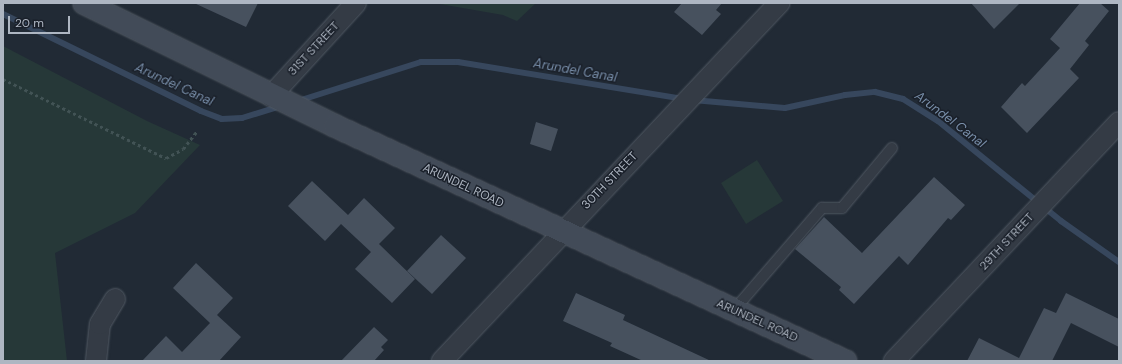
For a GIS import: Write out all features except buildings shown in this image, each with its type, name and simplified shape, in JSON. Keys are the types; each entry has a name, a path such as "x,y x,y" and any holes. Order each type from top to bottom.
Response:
{"street":[{"name":"ARUNDEL ROAD","path":"84,3 271,96 561,232 845,361"},
{"name":"31ST STREET","path":"271,96 356,3"},
{"name":"30TH STREET","path":"442,361 561,232 779,3"},
{"name":"29TH STREET","path":"894,361 1119,122"},
{"path":"96,361 100,324 115,299"}],"lane":[{"path":"734,310 822,208 842,208 892,148"}],"path":[{"path":"3,79 166,158 183,149 197,131"}],"shaded area":[{"path":"434,3 536,3 517,21 503,15"},
{"path":"3,46 147,121 200,145 135,213 55,253 67,361 3,361"},
{"path":"757,160 783,201 746,224 721,183"}],"waterway":[{"name":"Arundel Canal","path":"3,14 201,111 222,119 242,118 281,106"},
{"name":"Arundel Canal","path":"298,101 421,62 458,62 683,99"},
{"name":"Arundel Canal","path":"693,100 785,108 845,95 875,92 903,99 938,121 1061,221 1119,262"}]}
